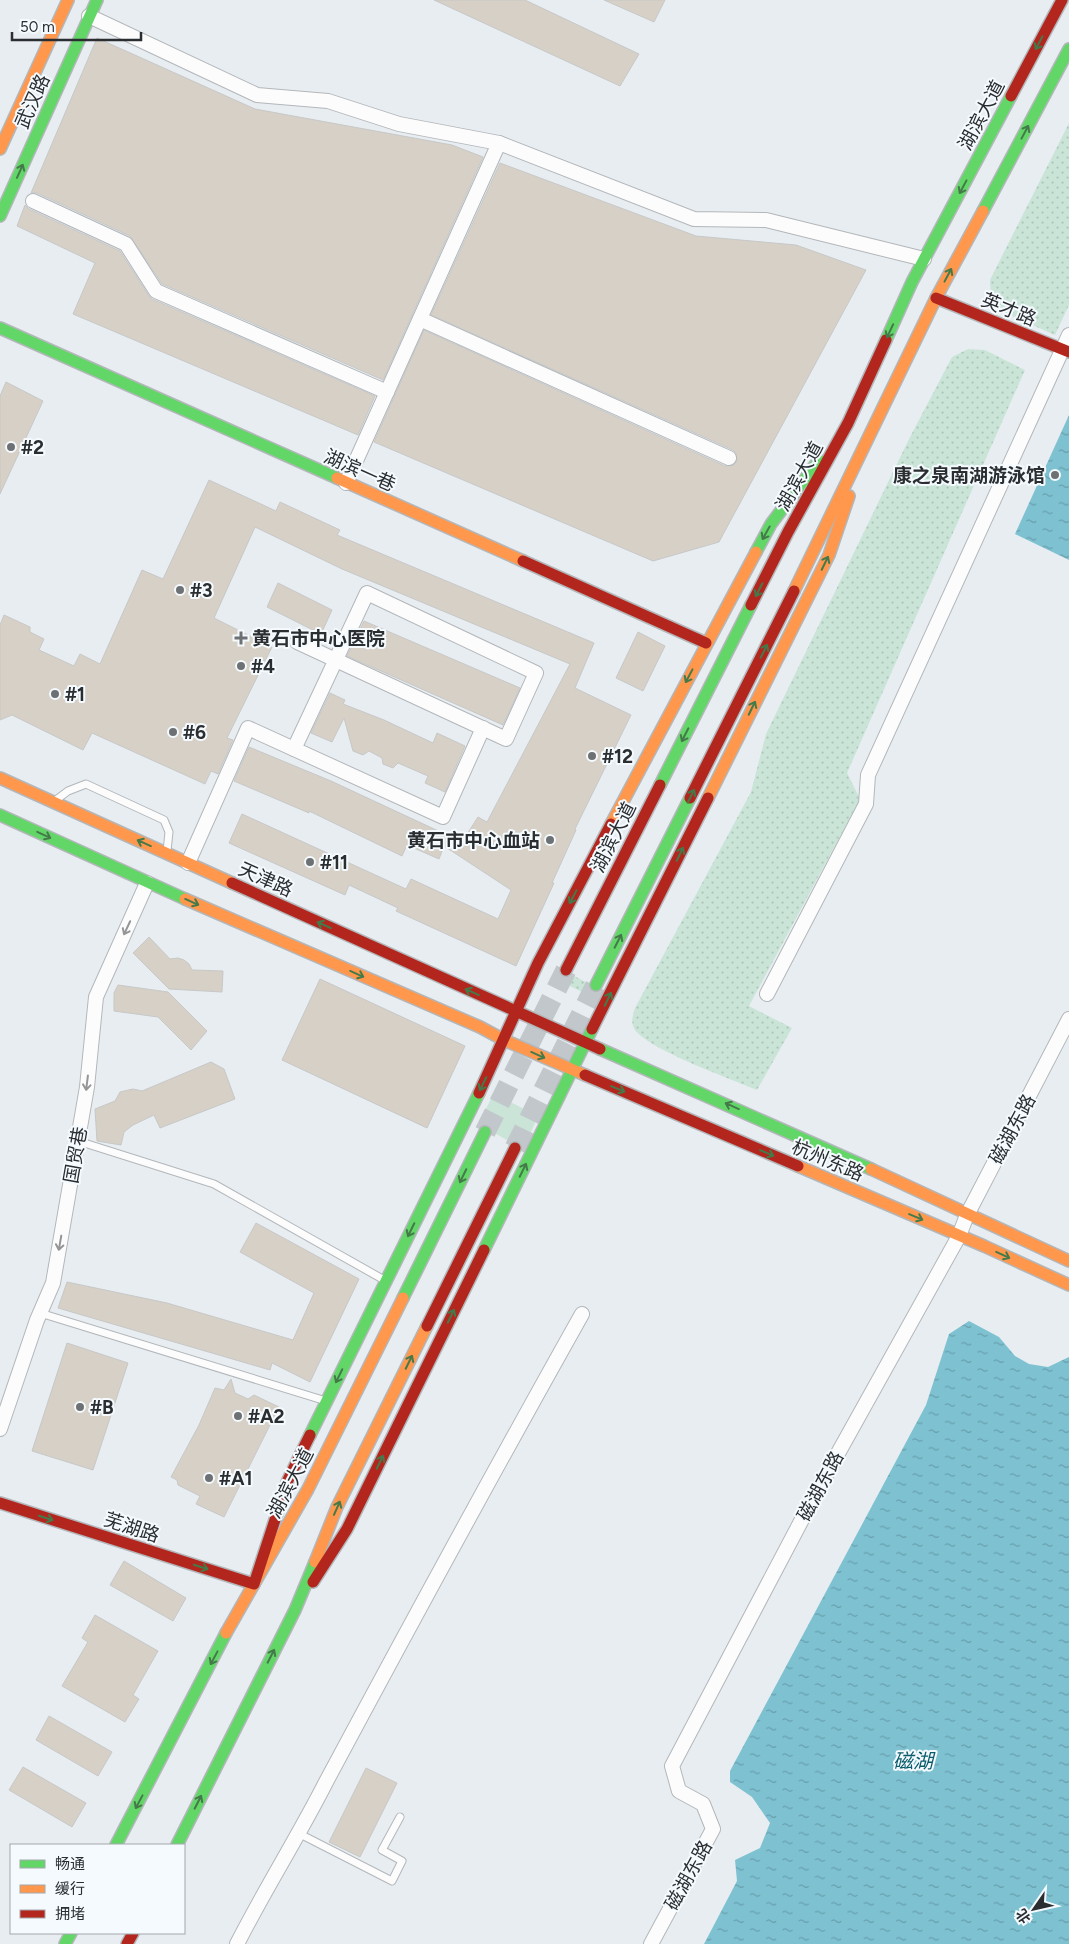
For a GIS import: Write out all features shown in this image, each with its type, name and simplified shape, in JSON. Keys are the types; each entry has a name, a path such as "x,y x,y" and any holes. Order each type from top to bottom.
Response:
{"main road":[{"name":"武汉路","path":"0,149 68,0"},
{"name":"武汉路","path":"0,216 96,0"},
{"name":"湖滨大道","path":"566,970 788,532 848,424 924,260 1062,0"},
{"path":"596,985 807,564 936,298 1069,48"},
{"name":"英才路","path":"936,298 1066,351"},
{"name":"湖滨一巷","path":"0,328 706,643"},
{"path":"254,1584 288,1480 504,1040 538,963 706,643 771,524 848,424"},
{"path":"294,1610 347,1529 585,1043 829,555 873,429"},
{"name":"天津路","path":"0,778 585,1043"},
{"path":"0,815 148,883 480,1027 504,1040"},
{"name":"杭州东路","path":"504,1040 1069,1285"},
{"name":"杭州东路","path":"585,1043 615,1054 921,1191 967,1215 1069,1261"},
{"name":"湖滨大道","path":"117,1844 226,1634 308,1489 485,1132"},
{"path":"177,1844 294,1610 337,1507 515,1148"},
{"name":"芜湖路","path":"0,1503 254,1584"}],"street":[{"path":"89,16 258,96 328,101 399,124 499,143 694,219 766,220 924,260"},
{"path":"346,483 499,143"},
{"path":"33,202 126,244 156,291 387,392"},
{"path":"420,319 729,458"},
{"path":"767,994 866,804 868,775 1066,351 1069,335"},
{"path":"294,749 335,660 366,593 536,673 506,739 484,728 335,660 297,642"},
{"path":"188,863 248,728 443,817 484,728"},
{"name":"国贸巷","path":"0,1429 40,1313 53,1282 87,1087 96,997 148,883"},
{"name":"磁湖东路","path":"651,1944 714,1829 703,1804 679,1791 672,1766 812,1499 959,1236 967,1215 1069,1019"},
{"path":"237,1944 464,1524 582,1314"}],"lane":[{"path":"54,802 68,791 86,784 101,790 164,820 169,832 167,854"},
{"path":"78,1141 214,1184 386,1281"},
{"path":"40,1313 326,1402"},
{"path":"298,1832 392,1881 402,1860 382,1850 400,1817"}],"green space":[{"path":"1069,123 1069,305 1055,335 1003,312 991,298 990,280"},
{"path":"968,349 985,350 1025,370 847,773 860,799 749,1006 792,1028 757,1090 673,1055 643,1038 633,1027 633,1013 751,792 766,734 909,439 952,357"},
{"path":"561,969 599,989 594,998 556,979"},
{"path":"499,1096 530,1112 535,1123 523,1149 478,1124 491,1099"}],"water":[{"name":"康之泉南湖游泳馆","path":"1069,415 1069,560 1015,534"},
{"name":"磁湖","path":"969,1321 999,1337 1015,1356 1029,1364 1048,1367 1069,1357 1069,1944 704,1944 737,1881 735,1860 760,1848 770,1823 752,1797 730,1782 730,1771 926,1405 949,1334"}],"building":[{"path":"434,0 525,0 639,54 620,86"},
{"path":"604,0 665,0 654,22"},
{"path":"97,38 255,109 452,145 483,157 383,380 162,284 130,236 37,193 31,193"},
{"path":"500,163 696,236 796,245 866,270 719,542 653,561 374,442 424,330 725,466 734,465 737,461 736,453 733,450 431,315"},
{"path":"25,205 29,209 120,251 152,299 375,396 358,435 73,314 95,263 17,226"},
{"name":"#2","path":"6,382 43,401 0,494 0,396"},
{"path":"209,480 276,511 280,502 340,530 337,535 594,643 575,688 631,715 575,829 552,883 554,883 516,966 396,911 398,908 349,885 345,895 229,843 242,814 406,889 411,879 498,919 511,890 444,846 439,859 407,845 402,856 309,811 309,813 234,781 249,747 331,781 462,842 478,817 487,822 570,664 342,569 255,527 214,618 272,647 227,738 233,740 218,774 211,771 205,784 92,733 83,750 12,715 0,720 0,625 4,615 30,627 30,632 44,639 39,650 74,666 80,654 100,664 142,570 163,579"},
{"path":"278,583 332,610 321,634 267,607"},
{"path":"364,621 520,688 503,725 347,656"},
{"path":"638,632 665,646 643,691 616,678"},
{"path":"330,693 345,700 343,704 384,720 433,743 437,733 465,746 445,792 425,783 428,776 398,763 393,768 383,764 382,758 369,751 363,755 353,751 344,718 332,742 311,733"},
{"path":"149,937 170,959 178,958 184,960 192,970 223,971 222,992 169,989 133,953"},
{"path":"320,979 465,1046 427,1128 282,1060"},
{"path":"118,985 168,992 207,1031 191,1050 158,1017 114,1011 114,993"},
{"path":"211,1062 224,1069 235,1099 160,1128 154,1115 133,1125 124,1132 121,1145 97,1141 95,1109 115,1101 120,1092 133,1089 142,1091"},
{"path":"256,1223 359,1279 310,1382 272,1363 270,1370 58,1308 67,1282 167,1303 293,1340 314,1293 240,1252"},
{"name":"#B","path":"67,1343 128,1363 93,1470 32,1451"},
{"path":"231,1379 235,1393 248,1399 254,1395 279,1407 224,1517 196,1504 200,1496 178,1485 177,1480 171,1477 199,1425 215,1388 224,1390"},
{"path":"124,1561 186,1598 173,1621 110,1585"},
{"path":"95,1615 158,1651 133,1695 139,1699 125,1722 62,1686 88,1642 82,1638"},
{"path":"49,1716 112,1752 98,1776 36,1740"},
{"path":"23,1767 86,1803 72,1827 9,1790"},
{"path":"366,1768 397,1783 360,1857 329,1842"}],"tunnel":[{"path":"485,1132 566,970"},
{"path":"515,1148 596,985"}],"traffic: fast":[{"path":"0,216 97,0"},
{"path":"983,211 1069,49"},
{"path":"886,340 912,282 1011,96"},
{"path":"0,328 337,478"},
{"path":"756,552 771,524 819,460"},
{"path":"660,785 751,605"},
{"path":"596,985 690,798"},
{"path":"0,815 185,899"},
{"path":"484,1250 592,1029"},
{"path":"600,1049 871,1169"},
{"path":"310,1435 479,1093"},
{"path":"403,1298 485,1132"},
{"path":"178,1844 295,1610 315,1562"},
{"path":"117,1844 226,1633"},
{"path":"65,1944 70,1934"}],"traffic: slow":[{"path":"0,149 68,0"},
{"path":"794,591 936,298 983,211"},
{"path":"337,478 523,561"},
{"path":"708,798 829,555 849,496"},
{"path":"611,824 756,552"},
{"path":"0,778 232,883"},
{"path":"185,899 480,1027 504,1040 585,1075"},
{"path":"798,1166 984,1246 1069,1285"},
{"path":"871,1169 1069,1261"},
{"path":"226,1633 308,1489 403,1298"},
{"path":"315,1562 337,1507 427,1326"}],"traffic: jam":[{"path":"1011,96 1062,0"},
{"path":"936,298 1069,352"},
{"path":"751,605 788,532 848,423 886,340"},
{"path":"523,561 706,643"},
{"path":"690,798 794,591"},
{"path":"566,970 660,785"},
{"path":"592,1029 708,798"},
{"path":"479,1093 538,963 611,824"},
{"path":"232,883 600,1049"},
{"path":"585,1075 798,1166"},
{"path":"427,1326 515,1148"},
{"path":"313,1582 347,1529 484,1250"},
{"path":"0,1503 254,1584 288,1480 310,1435"},
{"path":"127,1944 132,1934"}],"place":[{"name":"#2","path":"11,447"},
{"name":"康之泉南湖游泳馆","path":"1055,475"},
{"name":"#3","path":"180,590"},
{"name":"黄石市中心医院","path":"241,638"},
{"name":"#4","path":"241,666"},
{"name":"#1","path":"55,694"},
{"name":"#6","path":"173,732"},
{"name":"#12","path":"592,756"},
{"name":"黄石市中心血站","path":"550,840"},
{"name":"#11","path":"310,862"},
{"name":"#B","path":"80,1407"},
{"name":"#A2","path":"238,1416"},
{"name":"#A1","path":"209,1478"}]}
